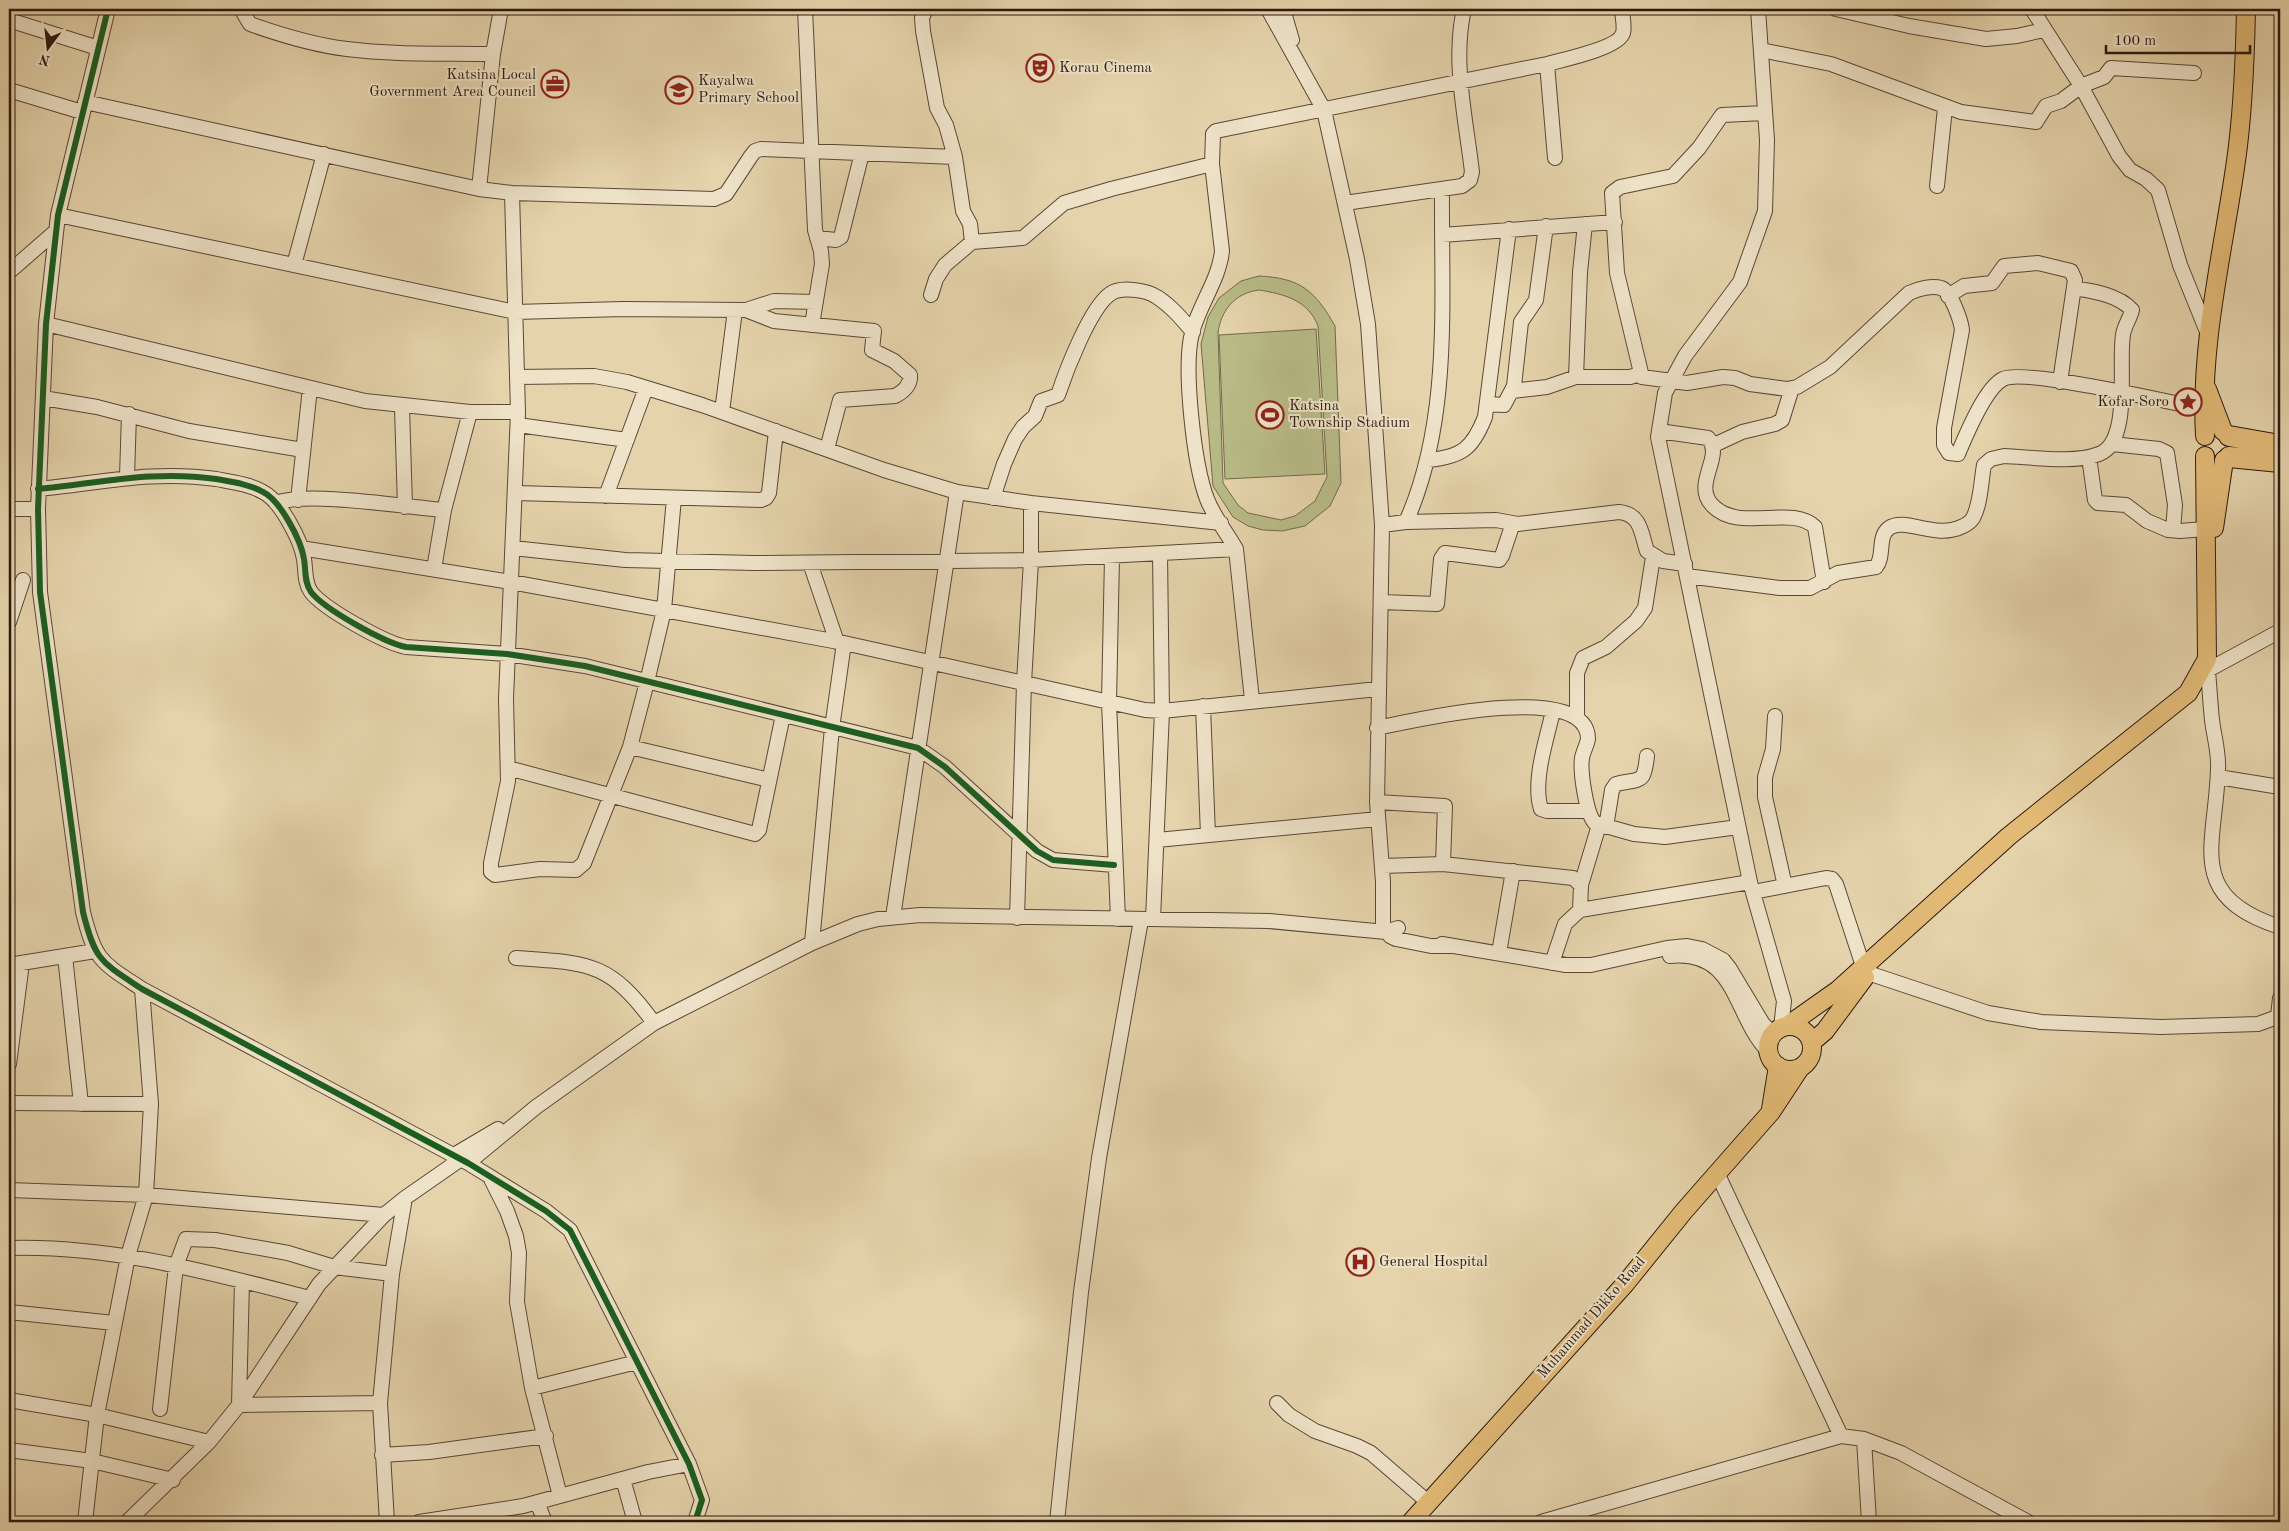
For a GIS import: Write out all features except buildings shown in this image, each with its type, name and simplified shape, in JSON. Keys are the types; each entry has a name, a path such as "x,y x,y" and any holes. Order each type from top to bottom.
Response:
{"highway":[{"path":"2226,433 2280,446"},
{"path":"2226,459 2280,462"}],"main road":[{"path":"1866,970 1825,1031 1812,1042 1809,1060 1800,1068 1792,1070 1778,1066 1768,1051 1780,1029 1866,970 1902,933 2009,836 2188,693 2208,665 2205,456 2201,446 2205,436 2203,409 2208,334 2235,166 2242,93 2246,9"},
{"path":"2206,384 2233,446 2226,459 2208,568"},
{"path":"2205,436 2216,430 2226,433"},
{"path":"2205,456 2214,462 2226,459"},
{"path":"1780,1029 1802,1029 1812,1042"},
{"path":"1771,1112 1778,1066"},
{"name":"Muhammad Dikko Road","path":"1412,1522 1625,1284 1684,1211 1718,1175 1771,1112 1800,1068"}],"street":[{"path":"108,9 58,215 46,324 38,489 39,572 83,912 95,951 107,966 142,989 461,1159 546,1211 570,1230 689,1464 702,1500 695,1522"},
{"path":"246,9 244,14 250,24 311,43 345,49 382,52 493,54"},
{"path":"479,189 493,54 501,9"},
{"path":"805,9 810,151 817,238 822,264 812,325"},
{"path":"926,9 922,18 937,108 946,126 955,157 963,211 970,224 972,242"},
{"path":"1268,9 1324,110 1357,259 1368,324 1382,525 1377,802 1383,882 1392,919 1392,930"},
{"path":"1283,9 1295,56"},
{"path":"1345,204 1462,186 1470,180 1472,172 1461,80 1459,41 1464,9"},
{"path":"1252,700 1236,549 1208,500 1198,464 1189,379 1193,332 1221,264 1222,251 1212,164 1212,138 1216,131 1547,64 1597,50 1620,38 1624,29 1622,9"},
{"path":"127,1522 173,1480 209,1442 239,1405 310,1298 334,1267 384,1215 404,1198 654,1023 812,943 858,924 893,917 920,915 1269,921 1392,930 1450,946 1552,963 1591,965 1629,958 1666,948 1687,946 1710,952 1730,969 1763,1024 1780,1029 1784,1002 1751,887 1659,431 1665,393 1686,356 1740,282 1765,210 1765,113 1758,9"},
{"path":"1836,9 1908,26 1986,39 2018,36 2044,30"},
{"path":"2032,9 2081,86 2119,156 2130,170 2146,179 2158,190 2180,264 2208,334"},
{"path":"9,20 98,48"},
{"path":"1761,50 1831,64 1944,108 2036,122 2046,106 2061,101 2081,86 2104,77 2115,67 2194,73"},
{"path":"1547,64 1555,158"},
{"path":"9,90 83,107 324,154 479,189 512,193 714,199 726,194 755,151 761,149 955,157"},
{"path":"1937,186 1944,108"},
{"path":"1765,113 1722,115 1698,148 1673,176 1615,190 1612,197 1617,272 1640,374 1646,378 1687,383 1716,378 1735,378 1750,384 1792,388 1810,381 1830,367 1909,293 1919,289 1941,288 1960,317 1962,330 1944,428 1944,445 1949,453 1958,454 1981,402 2002,379 2020,376 2123,392 2203,409"},
{"path":"817,238 836,240 841,237 862,153"},
{"path":"294,265 324,154"},
{"path":"931,295 936,278 945,265 972,242 1023,238 1064,203 1111,189 1212,164"},
{"path":"1406,522 1420,490 1428,460 1440,355 1442,189"},
{"path":"512,193 518,418 506,699 508,768 506,797 491,863 492,872 495,875 540,869 576,870 581,867 630,747 647,682 664,610 674,498"},
{"path":"58,215 515,312 623,309 741,310 774,301 816,302"},
{"path":"1442,235 1615,222"},
{"path":"1576,377 1584,224"},
{"path":"1486,404 1502,406 1512,391 1521,322 1536,300 1546,226"},
{"path":"1428,460 1454,456 1470,446 1478,434 1485,417 1509,229"},
{"path":"9,272 56,231"},
{"path":"1948,296 1964,286 1992,283 2004,266 2038,262 2071,271 2075,280 2060,382"},
{"path":"1382,525 1406,522 1496,520 1513,523 1619,512 1630,513 1636,518 1647,551 1663,561 1686,570 1780,588 1810,588 1838,573 1876,567 1879,562 1883,536 1887,529 1894,525 1906,525 1944,533 1968,524 1972,520 1976,509 1984,465 1991,459 2004,456 2088,457 2109,449 2115,438 2123,392 2123,334 2132,310 2116,299 2097,292 2074,288"},
{"path":"993,498 1004,464 1015,439 1023,427 1035,416 1041,401 1058,395 1073,354 1094,314 1107,295 1112,292 1127,290 1142,291 1156,295 1193,332"},
{"path":"741,310 774,321 874,331 872,350 904,369 910,375 910,380 902,393 895,396 840,400 827,450"},
{"path":"722,412 741,310"},
{"path":"46,324 310,388 402,407 518,418 627,440"},
{"path":"1512,391 1547,387 1576,377 1630,377 1640,374"},
{"path":"517,377 594,376 646,388 722,412 884,470 957,492 1031,503 1221,523"},
{"path":"298,500 310,388"},
{"path":"606,496 646,388"},
{"path":"1714,445 1742,432 1774,424 1782,420 1792,388"},
{"path":"43,398 129,414 189,431 303,450"},
{"path":"402,407 405,507"},
{"path":"434,570 444,510 470,412"},
{"path":"127,477 129,414"},
{"path":"516,493 760,500 766,498 769,493 776,431"},
{"path":"1659,431 1708,438 1714,445 1714,452 1705,475 1706,493 1712,505 1725,513 1746,519 1797,518 1809,521 1815,527 1824,582"},
{"path":"2112,444 2159,449 2167,453 2175,505 2172,530"},
{"path":"2088,457 2095,500 2098,503 2126,504 2147,520 2172,530 2205,529"},
{"path":"38,489 127,477 179,476 247,485 266,493 276,503 301,548 307,583 312,592 326,604 374,634 406,646 508,654 585,666 918,748 945,767 1037,851 1053,860 1114,865"},
{"path":"893,917 948,563 957,492"},
{"path":"276,503 298,500 334,500 444,510"},
{"path":"1017,918 1018,833 1031,560 1031,503"},
{"path":"9,509 38,509"},
{"path":"1382,602 1437,604 1441,559 1445,553 1499,560 1513,523"},
{"path":"301,548 510,582 841,643 1146,710 1378,689"},
{"path":"513,548 625,560 810,563 948,563 1236,549"},
{"path":"1057,1522 1081,1292 1099,1158 1147,920 1157,840 1162,710 1160,554"},
{"path":"1112,556 1109,702 1114,865 1118,919"},
{"path":"1577,717 1577,673 1583,658 1606,647 1636,621 1644,608 1653,556"},
{"path":"810,563 841,643 812,943"},
{"path":"9,588 39,572"},
{"path":"9,622 24,580"},
{"path":"2280,631 2208,665 2217,745 2218,777 2210,837 2213,875 2222,891 2237,905 2260,920 2280,927"},
{"path":"1203,706 1208,835"},
{"path":"1377,728 1473,709 1509,708 1567,712 1577,717 1584,727 1588,739 1582,758 1589,818 1603,826 1649,836 1665,837 1738,827"},
{"path":"1553,711 1542,761 1538,800 1541,809 1547,811 1587,811"},
{"path":"508,768 612,794 755,834 759,830 783,715"},
{"path":"1775,716 1773,749 1765,777 1765,797 1785,886"},
{"path":"630,747 765,779 769,777"},
{"path":"1580,910 1582,885 1603,826 1612,790 1616,784 1639,782 1643,778 1647,756"},
{"path":"2218,777 2280,787"},
{"path":"1377,802 1445,806 1443,864"},
{"path":"1157,840 1378,819"},
{"path":"1382,866 1443,864 1573,878 1582,885"},
{"path":"1499,953 1513,871"},
{"path":"1552,963 1565,924 1580,910 1751,887 1785,886 1826,878 1832,879 1836,884 1866,970 1988,1013 2041,1022 2161,1027 2258,1024 2279,1016 2280,998"},
{"path":"9,1064 16,964 95,951"},
{"path":"1629,958 1680,955 1715,966 1725,976 1753,1031 1768,1051"},
{"path":"64,956 81,1104"},
{"path":"516,958 586,965 606,973 636,999 654,1023"},
{"path":"85,1522 97,1414 128,1256 146,1195 151,1104 142,989"},
{"path":"9,1103 151,1104"},
{"path":"1718,1175 1841,1436"},
{"path":"490,1176 507,1211 516,1236 519,1252 517,1302 532,1388 546,1436 560,1496"},
{"path":"9,1190 146,1195 384,1215"},
{"path":"387,1522 380,1403 392,1274 404,1198"},
{"path":"160,1409 176,1266 186,1239 194,1238 288,1253 334,1267 392,1274"},
{"path":"9,1248 49,1249 128,1256 310,1298"},
{"path":"239,1405 242,1281"},
{"path":"9,1312 114,1323"},
{"path":"532,1388 637,1362"},
{"path":"9,1400 97,1414 209,1442"},
{"path":"239,1405 380,1403"},
{"path":"1276,1403 1289,1415 1315,1431 1371,1453 1429,1503"},
{"path":"382,1455 486,1445 546,1436"},
{"path":"1541,1522 1841,1436 1864,1438 1901,1453 2026,1521"},
{"path":"1864,1438 1869,1522"},
{"path":"9,1450 92,1461 173,1480"},
{"path":"419,1522 537,1502 689,1464"},
{"path":"623,1479 635,1522"},
{"path":"537,1502 545,1522"}],"green space":[{"path":"1259,276 1274,277 1296,283 1313,295 1335,326 1341,483 1330,506 1305,526 1282,531 1263,530 1248,526 1233,517 1213,486 1201,344 1208,317 1219,298 1241,281","holes":["1259,290 1286,296 1302,304 1314,317 1318,326 1327,477 1315,501 1295,516 1281,520 1248,513 1238,505 1223,483 1218,333 1222,317 1236,299"]},
{"path":"1316,329 1325,474 1225,479 1219,335"}],"cycle path":[{"path":"108,9 58,215 46,324 38,509 40,592 83,912 92,941 96,951 108,966 142,989 468,1163 546,1211 570,1230 689,1464 702,1500 695,1522"},
{"path":"38,489 127,478 170,476 216,479 252,487 270,496 289,521 302,551 306,580 311,592 341,616 384,639 406,647 507,654 585,666 918,748 945,767 1037,851 1053,860 1114,865"}],"place":[{"name":"Korau Cinema","path":"1040,68"},
{"name":"Katsina Local Government Area Council","path":"555,84"},
{"name":"Kayalwa Primary School","path":"679,90"},
{"name":"Kofar Soro","path":"2188,402"},
{"name":"Katsina Township Stadium","path":"1270,415"},
{"name":"General Hospital","path":"1360,1262"}]}
